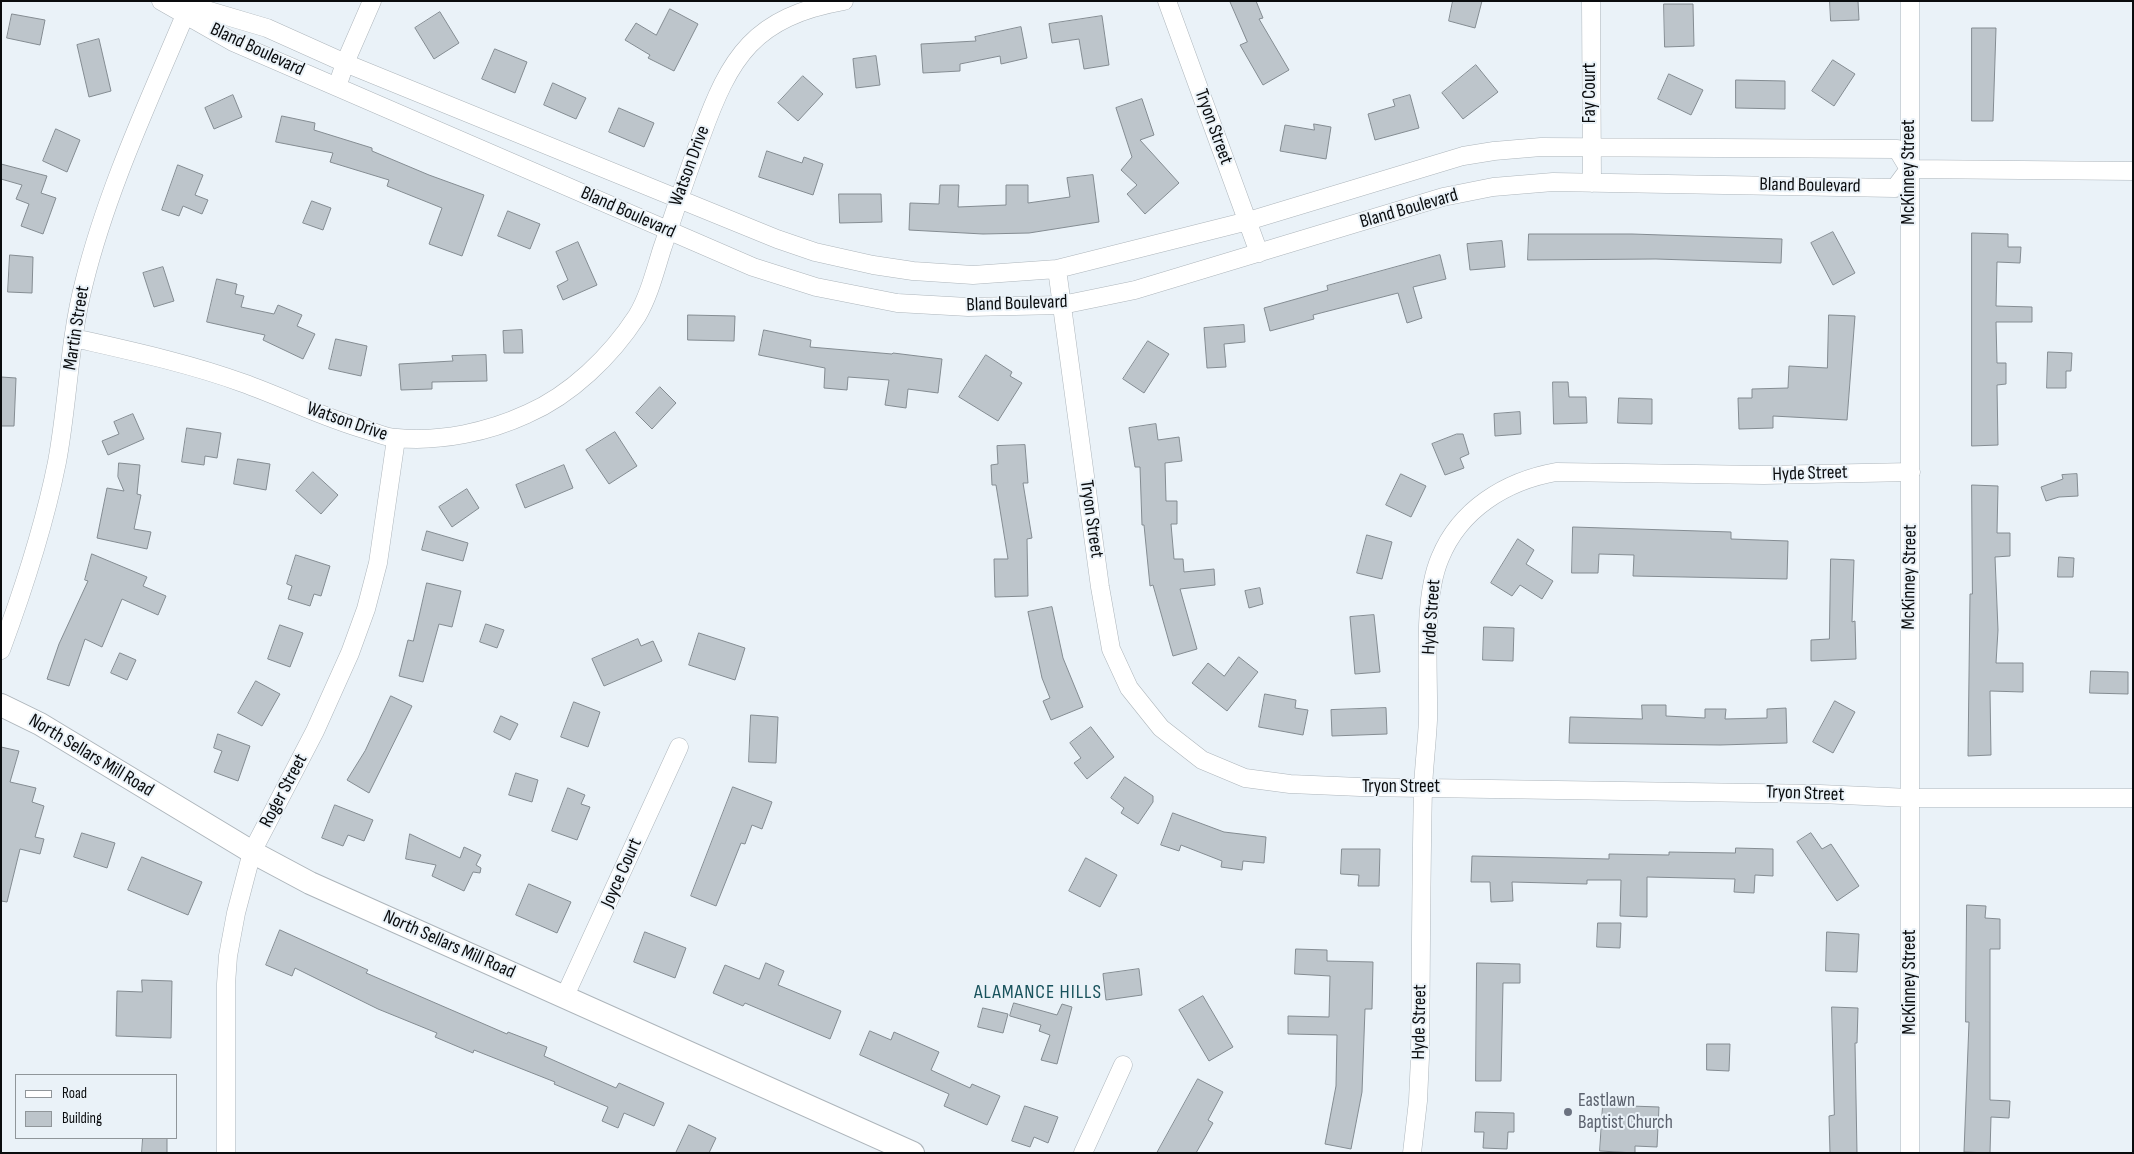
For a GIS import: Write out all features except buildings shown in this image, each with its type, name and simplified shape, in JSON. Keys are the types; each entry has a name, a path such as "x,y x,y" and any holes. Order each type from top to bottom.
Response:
{"street":[{"name":"Bland Boulevard","path":"161,1 180,8 267,28 345,63 678,197 777,240 815,252 874,265 913,271 973,275 1057,269 1248,221 1463,156 1494,151 1541,147 1590,149 1897,149 1909,169 1895,188 1592,183 1527,183 1493,187 1451,196 1136,290 1062,305 968,307 897,303 816,287 752,267 668,232 507,158 233,42 180,8"},
{"path":"337,86 372,1"},
{"name":"Watson Drive","path":"74,338 189,364 245,384 335,421 396,438 452,437 506,424 551,402 578,383 602,360 637,315 649,289 678,197 716,96 726,74 745,50 767,29 785,19 813,7 844,1"},
{"name":"Tryon Street","path":"1167,1 1259,252"},
{"name":"McKinney Street","path":"1910,1 1910,1153"},
{"name":"Fay Court","path":"1591,2 1590,149 1592,183"},
{"name":"Martin Street","path":"1,650 36,551 44,521 57,461 83,285 99,226 180,8"},
{"path":"1909,169 2133,171"},
{"name":"Tryon Street","path":"1057,269 1100,587 1112,649 1129,688 1168,733 1202,760 1245,778 1320,785 1820,794 1910,798 2133,798"},
{"name":"Roger Street","path":"226,1153 225,1021 228,956 252,852 315,731 350,653 366,609 378,562 396,438"},
{"name":"Hyde Street","path":"1412,1153 1418,1101 1420,1057 1423,787 1428,723 1430,593 1440,556 1453,534 1469,514 1489,498 1510,485 1534,476 1556,472 1764,475 1911,472"},
{"name":"North Sellars Mill Road","path":"1,705 40,724 252,852 310,883 913,1153"},
{"name":"Joyce Court","path":"564,998 679,747"},
{"path":"1083,1153 1124,1066"}],"place":[{"name":"Eastlawn Baptist Church","path":"1568,1112"}],"district":[{"name":"ALAMANCE HILLS","path":"1038,993"}]}
